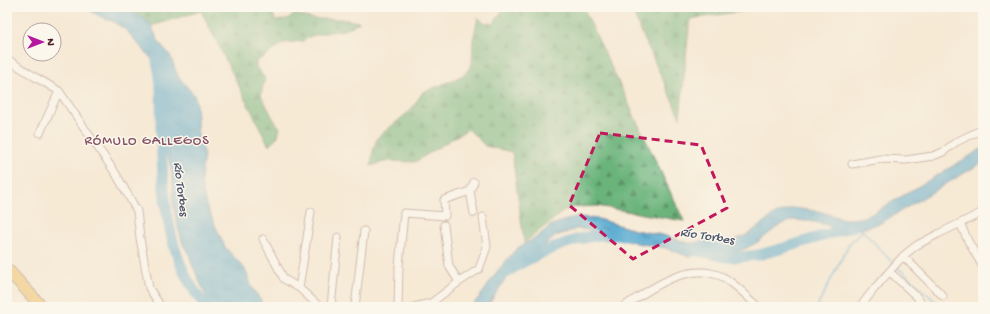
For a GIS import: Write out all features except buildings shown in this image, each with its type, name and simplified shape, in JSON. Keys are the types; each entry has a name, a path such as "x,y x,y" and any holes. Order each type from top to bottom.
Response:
{"highway":[{"path":"7,269 42,307"}],"street":[{"path":"7,59 59,91 116,174 137,211 149,288 161,307"},
{"path":"40,132 59,91"},
{"path":"852,164 881,159 906,160 933,156 942,152 956,142 983,129"},
{"path":"474,182 470,191 474,213"},
{"path":"398,307 399,266 404,213 445,216 444,200 470,191"},
{"path":"298,288 310,212"},
{"path":"860,307 903,256 917,245 983,212"},
{"path":"414,307 432,303 479,268 487,247 483,217"},
{"path":"960,223 968,241 983,267"},
{"path":"444,225 449,266 459,282"},
{"path":"355,307 364,231"},
{"path":"331,307 338,237"},
{"path":"263,240 284,279 298,288 320,307"},
{"path":"903,256 943,296"},
{"path":"623,307 653,288 673,278 690,272 709,272 723,277 744,292 758,307"},
{"path":"890,272 917,297 924,307"}],"highlighted area":[{"path":"600,133 701,145 727,208 633,259 569,205"}],"green space":[{"path":"128,7 230,7 234,9 239,7 270,7 276,21 287,19 295,14 313,19 341,19 360,22 345,30 311,36 303,41 284,43 256,62 256,67 265,78 261,95 274,120 280,128 278,136 269,146 201,11 148,27"},
{"path":"507,7 583,7 684,221 597,206 574,207 564,211 524,243 512,152 485,146 468,129 415,162 387,161 371,166 377,138 411,110 423,92 465,74 472,64 473,39 478,18 484,22 493,24 502,11"},
{"path":"630,7 741,7 746,11 690,19 680,118"}],"water":[{"path":"83,7 120,7 142,17 150,23 159,42 170,55 178,76 194,95 196,101 198,135 204,154 201,182 206,205 225,247 245,269 252,287 265,307 213,307 209,303 192,265 189,253 183,245 176,220 173,202 173,180 164,134 162,87 155,63 126,30 112,21 107,20"},
{"path":"983,148 983,162 881,223 862,229 843,230 815,222 794,220 780,225 758,242 747,248 735,252 711,252 687,256 665,248 637,243 593,230 577,229 556,236 543,247 525,258 507,277 487,307 471,307 498,270 517,248 537,237 551,225 575,217 595,218 635,230 662,235 689,243 708,240 733,240 751,232 775,214 793,208 818,211 845,219 859,218 870,215"}],"waterway":[{"name":"Río Torbes","path":"157,62 161,87 163,175 169,223 174,246 182,268 193,289 207,307"},
{"name":"Río Torbes","path":"693,250 725,257 758,255 854,226"},
{"path":"862,230 893,263"},
{"path":"817,307 849,244 862,231"},
{"name":"Río Torbes","path":"506,273 527,260 564,244 600,235 625,235"},
{"path":"896,266 936,302 937,307"}],"district":[{"name":"RÓMULO GALLEGOS","path":"147,141"}]}
